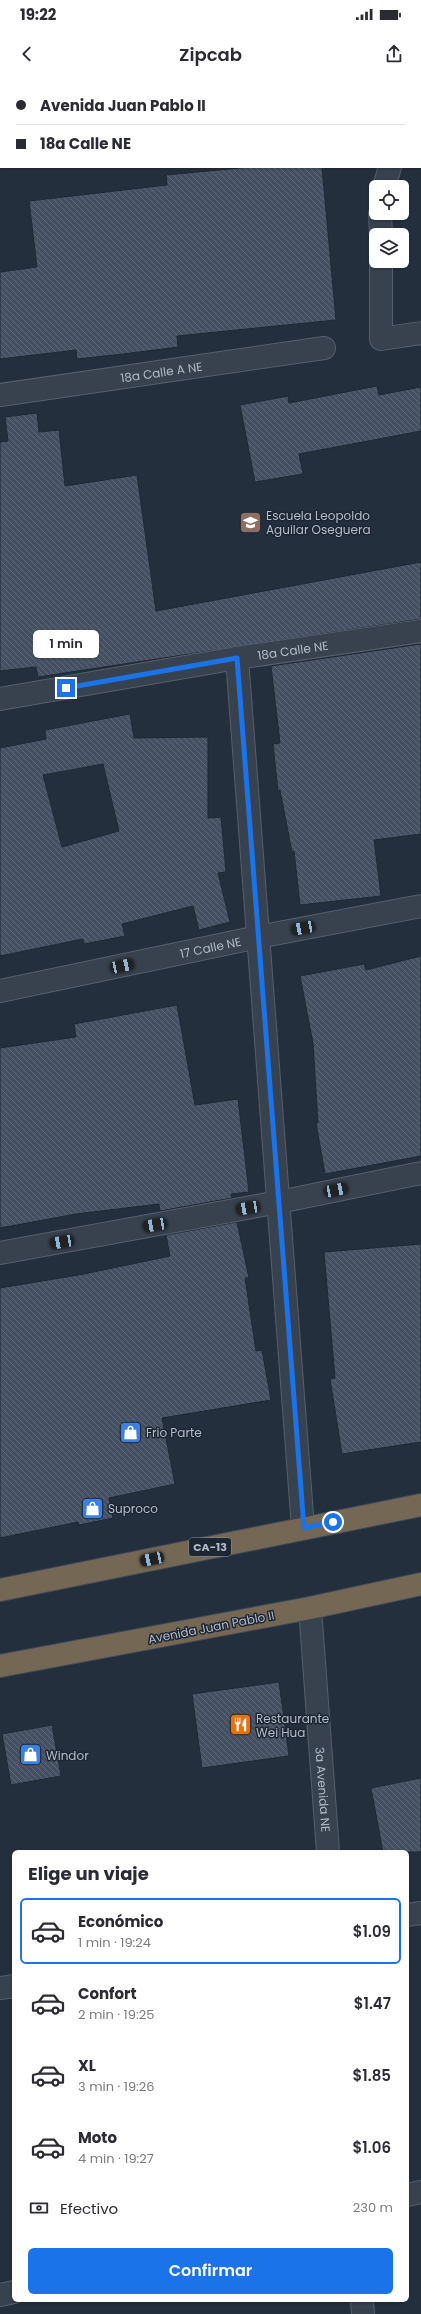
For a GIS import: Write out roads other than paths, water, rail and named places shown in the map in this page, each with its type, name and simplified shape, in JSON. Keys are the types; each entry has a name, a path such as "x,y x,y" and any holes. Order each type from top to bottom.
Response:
{"highway":[{"name":"CA-13","path":"0,1590 421,1505"},
{"name":"Avenida Juan Pablo II","path":"0,1666 310,1608 421,1584"}],"street":[{"path":"386,180 390,168"},
{"path":"381,268 381,339 421,333"},
{"name":"18a Calle A NE","path":"0,395 324,348"},
{"name":"18a Calle NE","path":"0,699 237,658 421,631"},
{"path":"237,658 304,1528"},
{"name":"17 Calle NE","path":"0,991 258,937 421,906"},
{"path":"0,1253 279,1202 421,1173"},
{"name":"3a Avenida NE","path":"310,1608 328,1850"},
{"path":"409,1915 421,1913"},
{"path":"0,1988 12,1986"},
{"path":"409,2194 421,2192"},
{"path":"0,2295 12,2292"},
{"path":"362,2302 363,2314"}],"place":[{"name":"Escuela Leopoldo Aguilar Oseguera","path":"250,522"},
{"name":"Frio Parte","path":"131,1432"},
{"name":"Suproco","path":"93,1508"},
{"name":"Restaurante Wei Hua","path":"241,1725"},
{"name":"Windor","path":"31,1755"}]}
